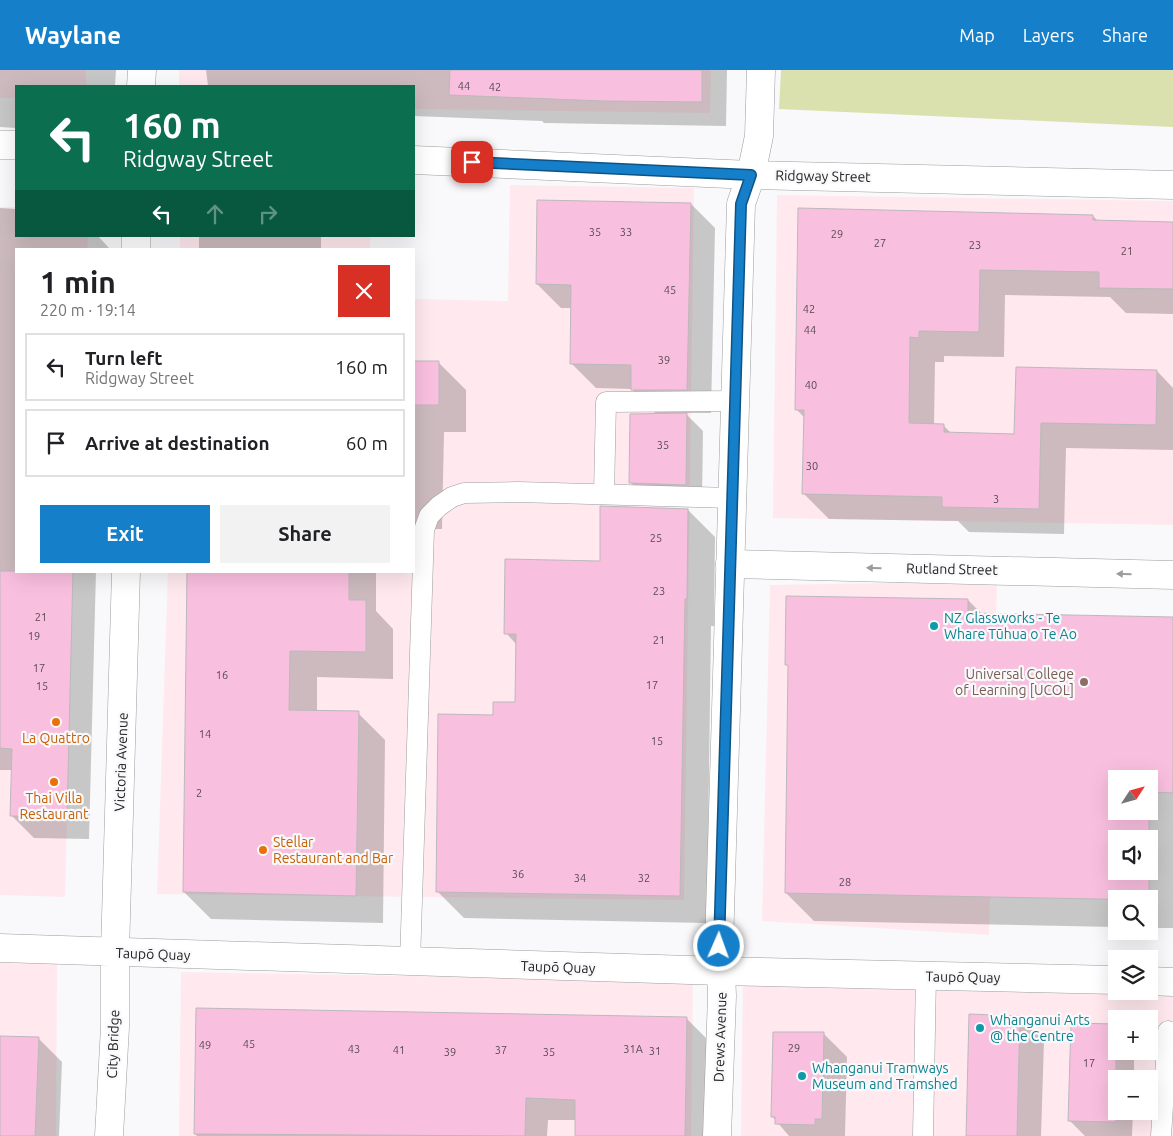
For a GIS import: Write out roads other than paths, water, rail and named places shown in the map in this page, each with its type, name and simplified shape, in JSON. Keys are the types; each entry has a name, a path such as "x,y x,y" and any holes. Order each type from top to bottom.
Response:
{"street":[{"path":"142,70 142,85"},
{"name":"Drews Avenue","path":"717,1136 722,996 719,946 741,204 751,175 760,136 761,70"},
{"path":"0,145 15,146"},
{"name":"Ridgway Street","path":"415,160 751,175 1173,185"},
{"name":"Rutland Street","path":"730,564 1173,575"},
{"name":"Victoria Avenue","path":"115,952 126,573"},
{"name":"Taupō Quay","path":"0,948 721,971 1108,980"},
{"name":"City Bridge","path":"109,1136 115,1027 115,952"},
{"path":"1158,981 1173,982"}],"lane":[{"path":"604,494 606,402 735,401"},
{"path":"410,962 424,530 429,516 438,506 452,497 464,493 518,492 732,498"},
{"path":"924,1136 926,976"},
{"path":"1161,1136 1168,1031"}],"place":[{"name":"NZ Glassworks - Te Whare Tūhua o Te Ao","path":"934,626"},
{"name":"Universal College of Learning [UCOL]","path":"1084,682"},
{"name":"La Quattro","path":"56,722"},
{"name":"Thai Villa Restaurant","path":"54,782"},
{"name":"Stellar Restaurant and Bar","path":"263,850"},
{"name":"Whanganui Arts @ the Centre","path":"980,1028"},
{"name":"Whanganui Tramways Museum and Tramshed","path":"802,1076"}]}
